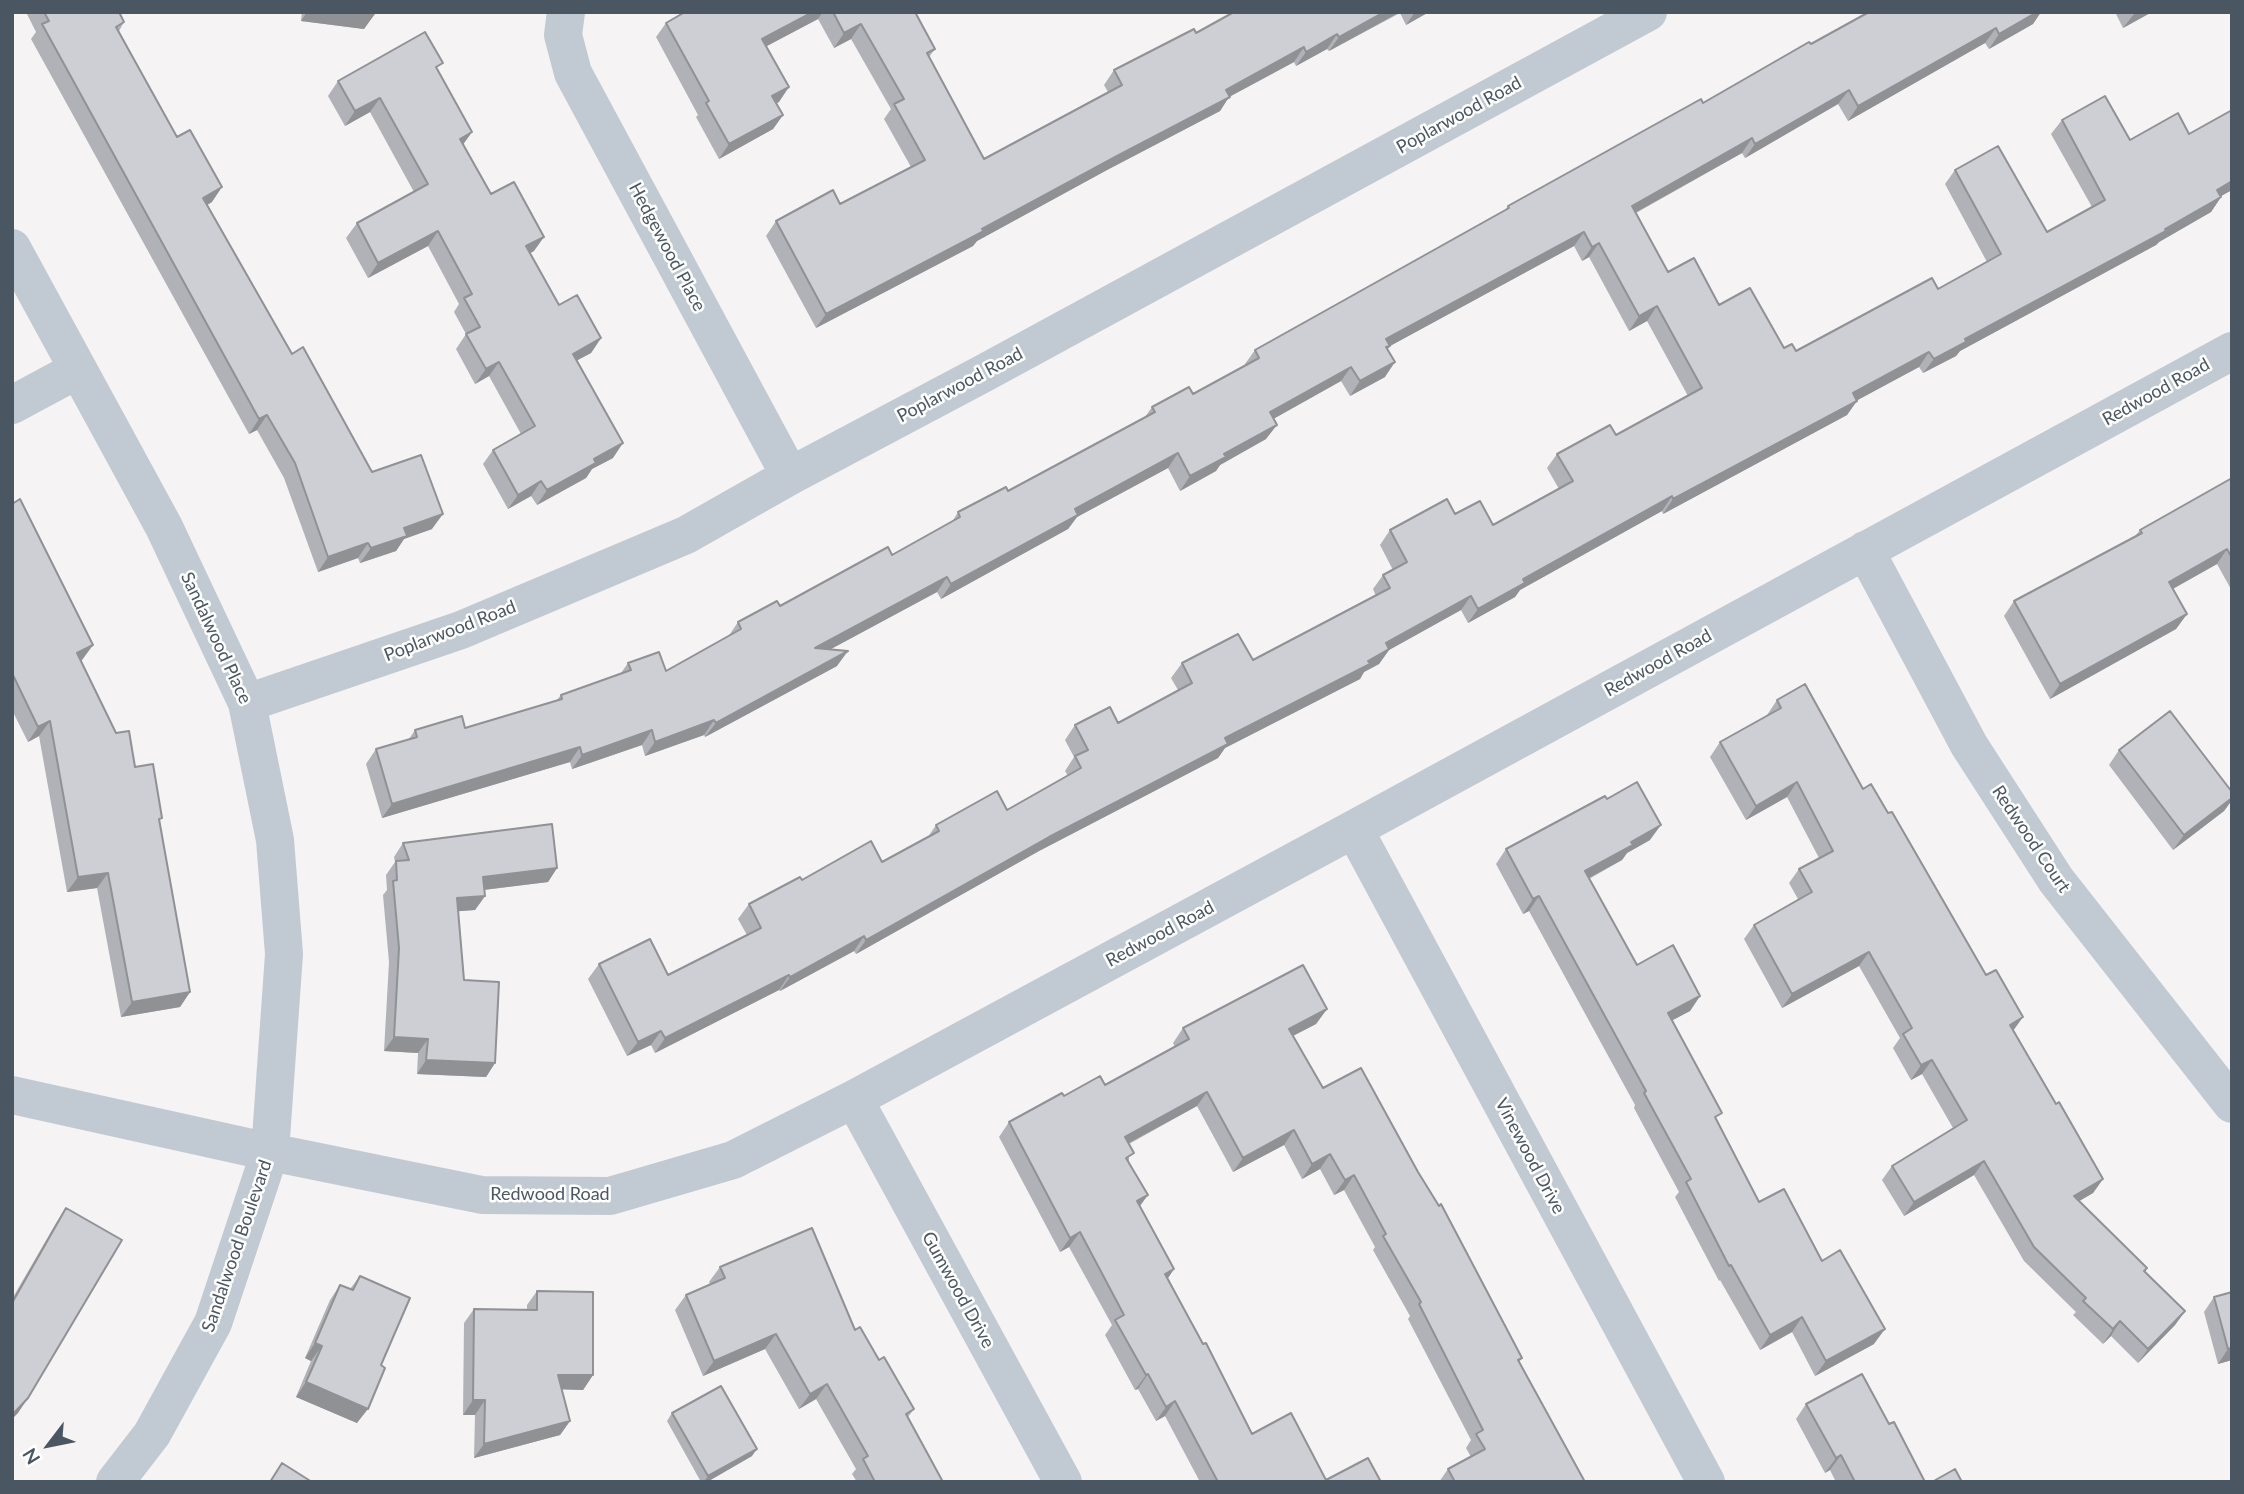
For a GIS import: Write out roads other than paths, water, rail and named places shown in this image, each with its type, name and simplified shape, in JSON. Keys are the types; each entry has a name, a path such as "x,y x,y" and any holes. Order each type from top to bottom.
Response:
{"street":[{"name":"Hedgewood Place","path":"566,12 563,35 573,74 790,476"},
{"name":"Poplarwood Road","path":"247,703 473,625 686,535 790,476 1648,12"},
{"name":"Sandalwood Place","path":"12,248 164,527 247,703 275,840 284,954 270,1152"},
{"name":"Redwood Road","path":"12,1095 482,1195 610,1196 733,1160 854,1099 2232,351"},
{"path":"12,405 77,370"},
{"name":"Redwood Court","path":"1865,551 1969,745 2056,880 2232,1104"},
{"name":"Vinewood Drive","path":"1354,829 1706,1482"},
{"name":"Gumwood Drive","path":"854,1099 1063,1482"},
{"name":"Sandalwood Boulevard","path":"115,1482 152,1434 214,1323 270,1152"}]}
